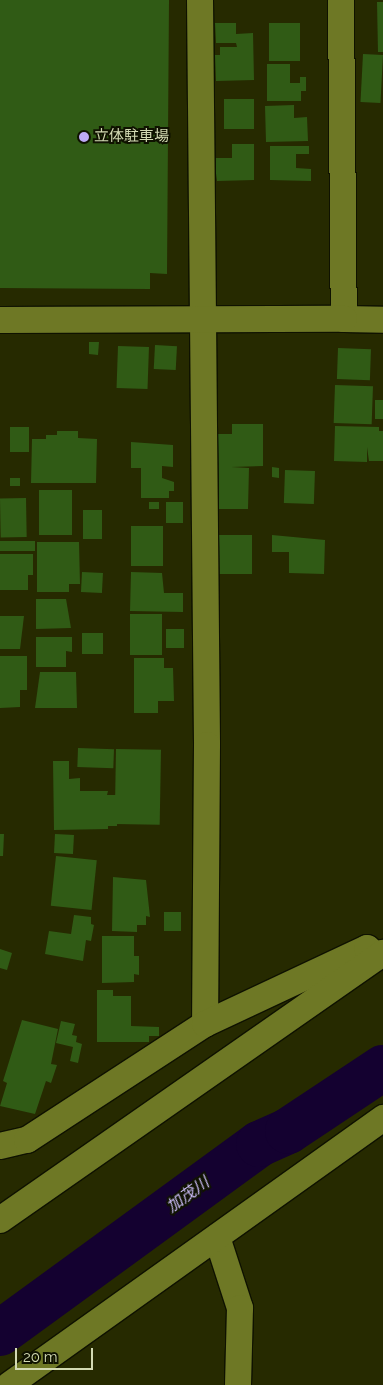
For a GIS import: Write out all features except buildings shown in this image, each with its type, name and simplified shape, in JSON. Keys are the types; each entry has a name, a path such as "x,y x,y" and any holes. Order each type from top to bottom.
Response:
{"street":[{"path":"200,0 205,1024"},
{"path":"341,0 344,319"},
{"path":"0,320 202,322 383,320"},
{"path":"0,1146 27,1140 205,1024 367,948 381,954"},
{"path":"0,1220 381,954"},
{"path":"9,1385 383,1118"},
{"path":"217,1236 240,1308 238,1385"}],"waterway":[{"name":"加茂川","path":"0,1333 259,1144 288,1131 383,1068"}],"place":[{"name":"立体駐車場","path":"84,137"}]}
